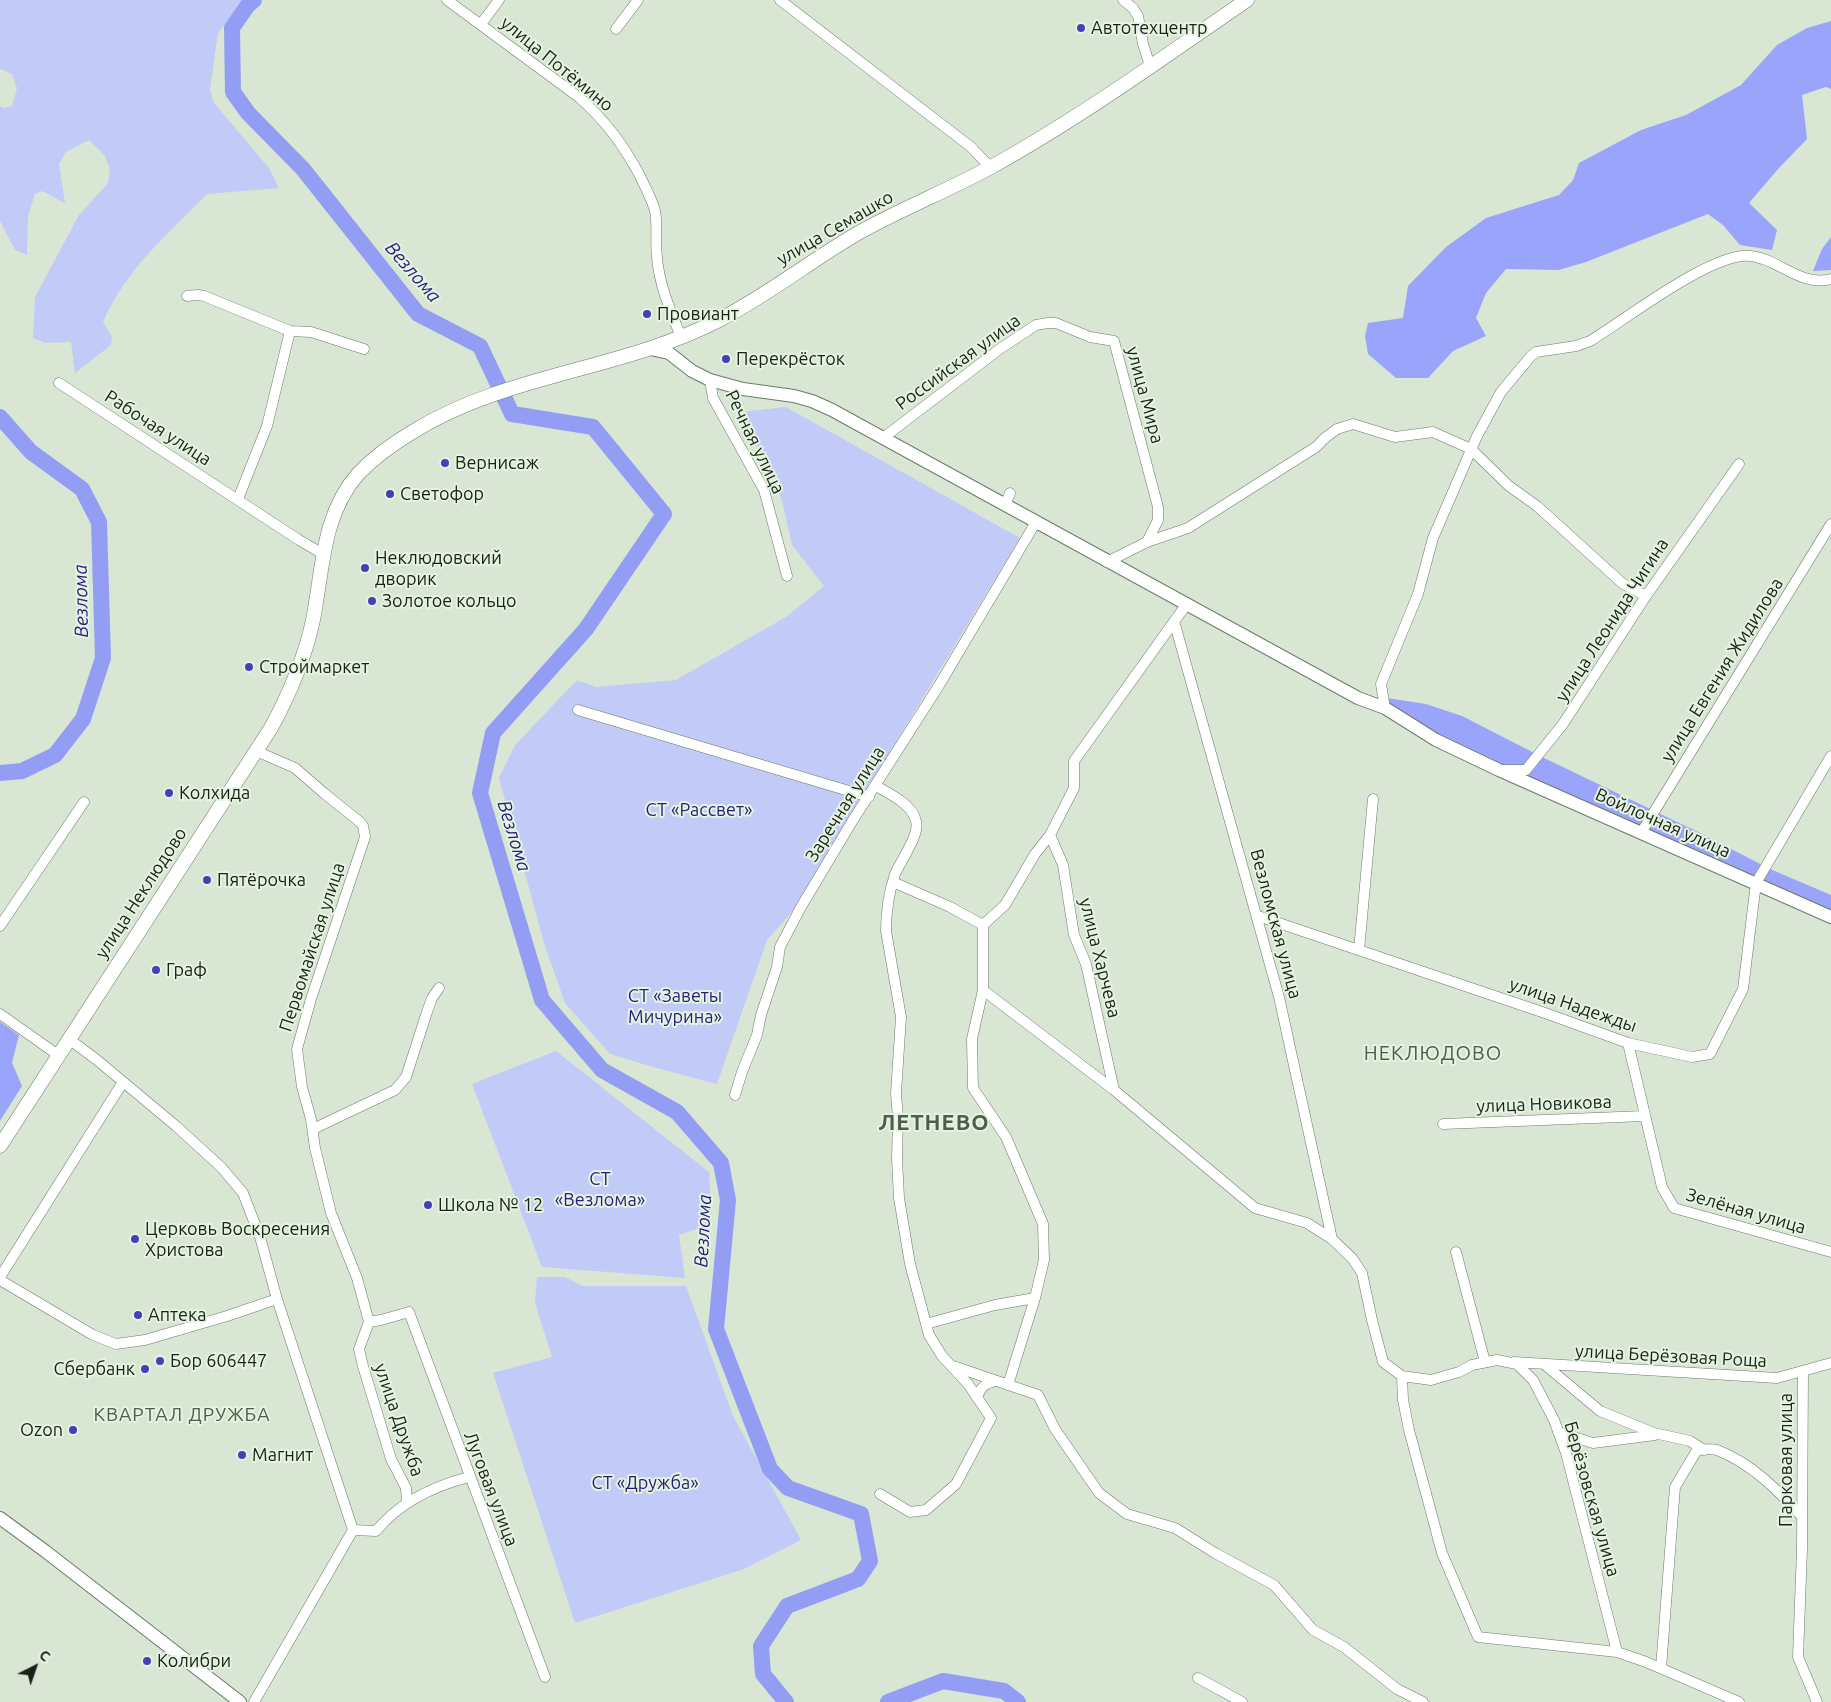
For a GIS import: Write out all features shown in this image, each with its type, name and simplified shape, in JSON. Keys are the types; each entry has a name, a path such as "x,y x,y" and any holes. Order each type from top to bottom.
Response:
{"main road":[{"name":"улица Семашко","path":"474,401 538,380 650,349 719,320 861,231 990,167 1044,135 1247,0"},
{"name":"улица Неклюдово","path":"0,1146 271,728 296,678 312,622 328,529 339,501 358,474 399,440 442,415 474,401"}],"street":[{"name":"улица Потёмино","path":"447,0 580,98 600,116 620,141 647,190 655,212 659,274 682,337"},
{"path":"481,24 499,0"},
{"path":"616,29 638,0"},
{"path":"780,0 971,147 990,167"},
{"path":"1123,0 1133,8 1138,16 1143,44 1150,66"},
{"path":"1385,708 1381,684 1418,594 1433,538 1471,449 1502,392 1531,356 1536,352 1568,348 1590,341 1698,272 1732,258 1748,255 1756,256 1803,278 1816,280 1831,279"},
{"path":"187,296 204,296 290,331 311,332 364,349"},
{"name":"Российская улица","path":"883,438 1001,348 1036,326 1056,323 1090,337 1114,341"},
{"path":"238,499 267,426 290,331"},
{"path":"677,359 682,337"},
{"name":"улица Мира","path":"1114,341 1158,507 1158,520 1147,542"},
{"name":"Войлочная улица","path":"650,349 670,353 692,371 710,380 743,389 794,396 812,401 832,410 883,438 1008,499 1036,522 1107,562 1358,698 1385,708 1436,740 1499,770 1831,917"},
{"name":"Речная улица","path":"710,380 713,398 764,490 787,576"},
{"name":"Рабочая улица","path":"59,382 323,554"},
{"path":"1107,562 1147,542 1170,535 1194,524 1316,447 1326,437 1344,426 1353,424 1395,437 1433,432 1471,449 1509,486 1536,506 1622,583 1646,596"},
{"name":"улица Леонида Чигина","path":"1499,770 1526,770 1563,724 1646,596 1739,464"},
{"name":"Заречная улица","path":"735,1095 757,1035 760,1015 777,967 780,947 801,907 938,687 1036,522"},
{"name":"улица Евгения Жидилова","path":"1641,833 1831,524"},
{"path":"1008,1385 1035,1298 1044,1260 1044,1224 1006,1137 973,1088 972,1038 983,990 983,925 1005,905 1035,854 1050,836 1074,788 1074,761 1186,605"},
{"name":"Везломская улица","path":"1174,622 1258,916 1279,997 1332,1240"},
{"path":"578,710 869,797"},
{"name":"Первомайская улица","path":"256,751 295,768 360,822 365,836 311,999 298,1044 297,1056 302,1087 313,1129 315,1148 331,1213 357,1278 369,1322"},
{"path":"1756,883 1831,756"},
{"path":"876,786 897,798 916,821 914,836 893,882 886,919 886,930 901,1017 896,1093 898,1118 897,1159 899,1198 910,1264 929,1335 936,1348 991,1418 956,1484 926,1510 910,1512 880,1494"},
{"path":"1359,950 1373,799"},
{"path":"0,926 84,802"},
{"name":"улица Харчева","path":"1050,836 1063,865 1074,935 1086,964 1114,1090"},
{"path":"893,882 950,907 983,925"},
{"name":"улица Надежды","path":"1258,916 1546,1012 1628,1043 1692,1057 1710,1054 1743,990 1756,883"},
{"path":"313,1129 395,1090 406,1077 432,998 439,988"},
{"path":"983,990 1114,1090 1255,1208 1307,1223 1332,1240 1352,1258 1362,1273 1383,1362 1402,1376 1431,1380 1459,1372 1472,1365 1497,1360 1508,1362"},
{"path":"0,1014 58,1056"},
{"path":"69,1040 124,1082 176,1126 221,1167 243,1193 260,1237 277,1299 353,1530 254,1702"},
{"name":"Зелёная улица","path":"1628,1043 1662,1187 1674,1208 1831,1252"},
{"path":"124,1082 0,1278 93,1335 116,1344 145,1340 277,1299"},
{"name":"улица Новикова","path":"1443,1124 1645,1116"},
{"path":"1456,1252 1485,1362"},
{"path":"926,1324 995,1304 1035,1298"},
{"name":"Луговая улица","path":"369,1322 409,1312 545,1677"},
{"name":"улица Дружба","path":"369,1322 359,1349 391,1459 406,1488 406,1502"},
{"name":"улица Берёзовая Роща","path":"1508,1362 1777,1378 1831,1363"},
{"name":"Берёзовская улица","path":"1508,1362 1517,1364 1533,1380 1558,1432 1566,1454 1617,1652"},
{"path":"1544,1364 1600,1411 1658,1434 1690,1441 1704,1450"},
{"path":"952,1366 1038,1396 1055,1429 1099,1494 1127,1514 1176,1528 1215,1553 1274,1585 1313,1630 1344,1647 1397,1689 1423,1702"},
{"name":"Парковая улица","path":"1803,1371 1802,1549 1798,1657 1817,1702"},
{"path":"1402,1376 1403,1400 1409,1430 1442,1553 1478,1637 1617,1652 1661,1668 1739,1702"},
{"path":"977,1398 982,1387 987,1383 995,1381"},
{"path":"1558,1432 1593,1443 1658,1434"},
{"path":"1661,1668 1675,1487 1698,1450 1715,1450 1755,1471 1786,1499 1802,1517"},
{"path":"353,1530 376,1531 384,1520 406,1502 469,1476"},
{"path":"0,1518 240,1702"},
{"path":"1198,1678 1242,1702"}],"green space":[{"path":"0,0 246,0 218,33 210,90 214,103 269,168 279,188 207,194 135,269 112,303 103,322 112,337 111,345 75,373 71,342 45,343 33,338 35,297 79,215 108,183 110,169 105,156 89,140 66,152 59,164 65,203 42,191 35,194 28,216 27,255 15,250 0,221 0,106 4,108 12,106 17,88 12,74 0,69"},
{"name":"СТ «Рассвет»","path":"786,407 1020,538 793,911 767,940 717,1084 610,1054 565,1003 544,943 499,778 515,745 577,680 596,687 676,680 786,617 824,586 792,545 782,500 742,412"},
{"name":"СТ «Везлома»","path":"556,1051 709,1172 712,1224 679,1235 685,1278 542,1267 472,1084"},
{"name":"СТ «Дружба»","path":"537,1277 565,1277 583,1286 686,1286 733,1416 801,1540 744,1569 575,1623 493,1373 552,1357 535,1303"}],"shaded area":[{"path":"1831,21 1831,89 1826,87 1802,95 1807,139 1749,203 1777,230 1772,250 1740,245 1723,225 1708,214 1586,262 1559,270 1506,269 1486,293 1476,318 1486,336 1453,351 1428,378 1396,378 1368,354 1365,336 1368,323 1403,318 1408,286 1446,247 1486,218 1559,195 1573,180 1579,163 1641,130 1686,115 1741,85 1777,45 1807,28"},
{"path":"1831,237 1831,270 1813,271 1822,249"},
{"path":"1387,698 1426,704 1462,716 1770,869 1831,895 1831,912 1427,731 1385,708"},
{"path":"0,1022 19,1035 12,1063 22,1086 0,1121"}],"waterway":[{"name":"Везлома","path":"254,0 248,5 232,28 233,92 248,113 303,169 418,314 480,346 512,414 593,427 664,514 586,629 493,733 480,793 542,1000 602,1070 677,1112 721,1163 728,1200 716,1329 770,1469 788,1488 861,1514 870,1561 858,1579 787,1606 761,1646 763,1674 786,1702"},
{"name":"Везлома","path":"0,417 31,452 82,489 99,522 103,658 83,719 55,755 22,771 0,773"},
{"name":"Везлома","path":"888,1702 943,1681 1004,1691 1018,1702"}],"place":[{"name":"Автотехцентр","path":"1081,28"},
{"name":"Провиант","path":"647,314"},
{"name":"Перекрёсток","path":"726,359"},
{"name":"Вернисаж","path":"445,463"},
{"name":"Светофор","path":"390,494"},
{"name":"Неклюдовский дворик","path":"365,568"},
{"name":"Золотое кольцо","path":"372,601"},
{"name":"Строймаркет","path":"249,667"},
{"name":"Колхида","path":"169,793"},
{"name":"Пятёрочка","path":"207,880"},
{"name":"Граф","path":"156,970"},
{"name":"Школа № 12","path":"428,1205"},
{"name":"Церковь Воскресения Христова","path":"135,1239"},
{"name":"Аптека","path":"138,1315"},
{"name":"Бор 606447","path":"160,1361"},
{"name":"Сбербанк","path":"145,1369"},
{"name":"Ozon","path":"73,1430"},
{"name":"Магнит","path":"242,1455"},
{"name":"Колибри","path":"147,1661"}],"district":[{"name":"НЕКЛЮДОВО","path":"1433,1053"},
{"name":"ЛЕТНЕВО","path":"934,1123"},
{"name":"КВАРТАЛ ДРУЖБА","path":"182,1415"}],"park label":[{"name":"СТ «Заветы Мичурина»","path":"675,1006"}]}
